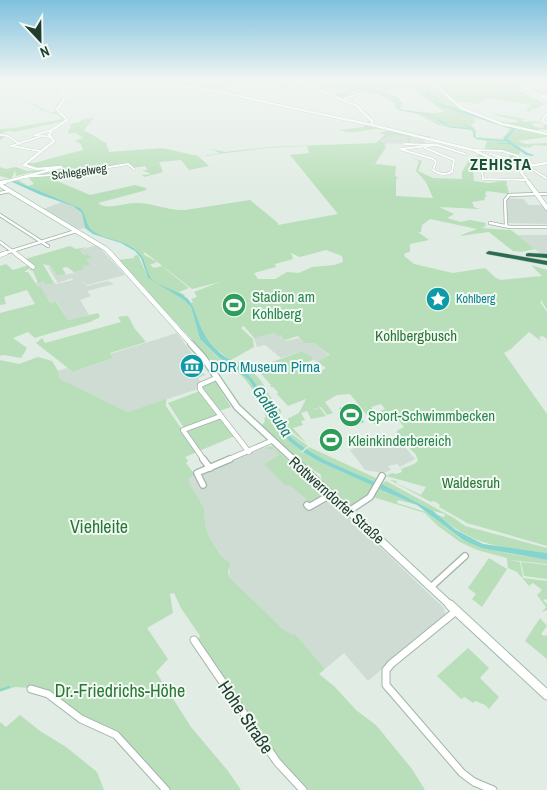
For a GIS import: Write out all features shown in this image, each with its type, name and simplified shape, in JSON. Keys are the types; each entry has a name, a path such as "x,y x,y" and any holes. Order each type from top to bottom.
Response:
{"highway":[{"path":"489,253 547,259"}],"main road":[{"path":"0,184 61,167 36,169 25,166 25,163 54,142 49,134 67,120 65,118"},
{"path":"338,118 473,150 502,163 523,168 547,163"},
{"path":"370,118 372,125"},
{"path":"485,118 547,134"},
{"path":"523,168 520,171 525,180 547,208"},
{"name":"Rottwerndorfer Straße","path":"0,184 76,230 109,253 202,357 237,407 271,441 547,694"}],"street":[{"path":"51,137 34,134 52,130"},
{"path":"1,135 8,136 18,143"},
{"path":"40,151 11,146 42,136"},
{"path":"425,148 446,155 454,160 452,172 446,174 433,170 436,162 433,159 400,149 425,148 442,143"},
{"path":"404,144 437,145 465,154"},
{"path":"473,150 509,153 518,156 517,161"},
{"path":"478,152 506,160 522,162"},
{"path":"506,160 510,156 509,153"},
{"path":"524,158 529,160 546,178"},
{"name":"Schlegelweg","path":"22,177 66,174 128,164 134,169"},
{"path":"482,171 483,179 525,180"},
{"path":"0,193 9,191"},
{"path":"506,225 505,200 509,193 547,194"},
{"path":"1,216 11,224 14,222 48,246"},
{"path":"490,223 547,227"},
{"path":"0,255 76,230"},
{"path":"0,242 33,267"},
{"path":"216,378 203,382 200,387 249,452"},
{"path":"210,468 183,430 221,416"},
{"path":"203,485 197,473 271,441"},
{"path":"348,511 370,497 381,478"},
{"path":"307,505 309,507 330,494"},
{"path":"431,587 465,556"},
{"path":"456,610 392,664 386,670 385,680 394,696 462,773 474,782 492,790"},
{"name":"Hohe Straße","path":"194,640 277,762 303,790"},
{"path":"31,689 48,694 82,719 116,735 166,790"}],"shaded area":[{"path":"392,134 425,140 424,144 410,144 409,142 409,144 380,143 387,135"},
{"path":"506,198 523,199 529,205 543,205 547,209 547,224 507,223"},
{"path":"62,202 73,206 82,213 85,228 74,228 43,209"},
{"path":"517,235 547,235 547,254 541,254"},
{"path":"97,245 125,275 87,285 80,277 87,286 108,281 114,284 87,291 91,296 80,300 89,315 68,320 57,302 50,303 41,287 38,287 35,283 44,281 47,285 57,284 73,280 72,278 58,283 48,267 57,276 74,273 72,269 84,254 80,250"},
{"path":"177,333 199,363 202,372 206,375 198,378 200,381 210,379 201,388 128,412 60,379 58,371 67,368 74,372 113,358 110,354"},
{"path":"275,333 281,335 286,341 299,338 304,343 314,343 330,356 317,362 302,351 281,358 265,345 257,347 254,338"},
{"path":"396,436 415,459 400,467 397,464 388,466 391,470 383,473 365,470 350,450 359,446 358,443 368,443 381,437 384,439"},
{"path":"266,447 273,449 279,455 264,464 290,484 308,502 325,495 444,608 445,614 368,681 344,653 325,669 295,634 292,636 283,629 230,578 229,567 208,535 204,508 188,478"}],"green space":[{"path":"62,118 65,118 65,121 14,132 8,131 1,134 7,136 0,140 0,129 63,119"},
{"path":"94,118 84,130 106,143 109,152 162,148 198,156 209,166 189,170 181,160 159,162 163,172 144,177 142,175 151,174 142,170 148,170 145,166 133,168 129,164 62,175 56,177 55,180 90,195 135,185 146,188 143,191 98,203 106,206 137,203 185,210 250,200 278,225 338,214 290,155 309,153 307,146 265,148 203,156 220,153 212,149 225,152 269,147 376,143 385,135 379,133 385,130 379,129 357,132 339,130 364,127 364,125 331,118 362,123 371,121 369,118 373,124 371,118 375,125 431,137 438,142 411,137 409,144 407,137 392,135 380,142 387,144 384,145 386,147 375,164 396,166 395,175 398,178 396,179 396,196 433,198 426,182 416,171 419,161 410,157 422,161 418,171 433,178 462,179 462,172 469,160 480,155 472,151 493,159 483,162 479,161 483,160 478,158 472,160 471,162 474,165 483,166 482,169 473,169 474,181 489,183 506,180 507,184 505,185 507,185 509,194 487,191 485,194 487,197 484,197 485,200 472,202 474,207 480,209 439,207 454,214 447,218 461,222 470,220 486,223 485,227 481,228 511,230 535,249 521,252 513,251 489,232 459,236 477,229 430,219 422,225 421,232 418,232 429,240 410,244 410,252 405,253 404,256 414,264 453,273 485,268 501,280 542,276 531,265 547,270 547,310 542,302 543,300 540,302 547,312 547,339 543,336 539,337 541,341 529,332 504,353 547,414 547,546 467,523 439,507 440,505 434,501 431,502 390,480 397,481 396,483 421,495 426,487 386,476 402,472 401,469 418,461 416,455 396,434 398,430 404,427 399,421 386,423 385,421 388,419 385,420 378,412 385,409 381,404 371,407 383,421 374,424 350,394 337,395 325,402 333,413 327,415 321,407 311,410 320,408 326,416 311,419 307,411 301,413 305,420 301,421 303,425 293,428 307,444 290,430 283,421 299,413 306,399 288,406 277,394 278,392 273,387 270,387 271,385 256,368 302,351 314,359 299,367 304,369 306,367 304,366 314,365 321,371 326,368 317,362 330,355 314,343 304,343 298,336 285,340 281,335 277,336 275,333 254,338 244,326 241,328 253,339 254,347 231,360 207,343 190,303 193,302 191,299 197,297 194,292 220,282 192,289 142,250 145,253 143,254 157,262 150,265 154,268 162,266 189,288 179,292 185,295 184,297 169,290 151,278 146,271 141,255 131,246 91,231 80,208 13,180 17,179 28,186 34,184 28,177 34,174 32,172 16,176 15,171 11,179 0,176 0,167 6,169 16,167 27,171 52,169 26,166 26,163 34,163 83,150 81,144 75,141 83,138 76,133 68,134 68,130 71,127 69,124 80,122 82,119","holes":["326,250 342,256 343,262 334,265 312,267 299,273 287,272 275,279 258,279 254,273 276,267 275,264 293,259 291,253 300,257"]},
{"path":"425,118 474,118 475,122 471,125 477,132 476,137 473,137 473,132 470,130 438,125"},
{"path":"477,118 514,122 519,121 506,118 519,118 525,119 521,121 544,123 532,123 534,127 543,128 544,125 547,125 547,130 540,129 536,132 547,134 547,137 518,141 526,144 547,143 547,146 534,145 529,148 525,145 528,148 516,146 522,150 519,150 520,153 516,160 507,159 510,156 509,153 484,150 487,141 476,139 477,137 502,139 510,129"},
{"path":"70,246 76,249 87,247 80,250 84,255 88,254 91,258 86,259 90,265 83,266 84,269 74,272 67,267 62,268 66,274 57,276 50,266 43,264 54,283 46,285 44,281 38,283 33,271 29,270 35,266 25,259"},
{"path":"138,255 148,278 184,300 191,307 200,339 217,357 227,363 216,366 118,260 134,258 134,256"},
{"path":"6,264 13,270 29,265 30,268 24,272 28,272 38,287 41,287 50,303 56,302 68,320 98,313 100,317 90,322 35,338 28,332 13,338 27,348 21,358 0,356 0,313 35,304 27,290 4,297 6,304 0,305 0,266"},
{"path":"128,316 135,329 146,342 110,353 113,358 73,372 36,343 42,338 45,343 121,322 118,317"},
{"name":"Viehleite","path":"38,357 52,361 60,379 128,412 167,400 166,406 197,452 185,457 188,461 186,463 195,475 189,478 189,482 204,508 208,535 222,557 230,563 228,572 230,578 283,629 292,635 295,634 325,669 319,674 335,687 356,710 376,725 412,769 425,790 307,790 281,761 197,642 200,636 181,608 174,593 170,594 173,613 147,628 168,659 156,672 191,727 228,771 241,790 168,790 127,743 31,688 15,687 0,692 0,360 19,364"},
{"path":"235,360 250,370 261,381 281,410 280,418 293,435 308,446 305,448 287,433 251,377 233,361"},
{"path":"228,364 249,380 276,426 289,441 302,451 300,453 303,452 320,462 375,486 368,493 370,494 353,507 350,506 323,481 320,474 304,465 261,427 266,417 255,394 239,373 225,366"},
{"path":"214,380 231,407 219,411 201,388 201,385"},
{"path":"200,391 219,416 184,428 168,403"},
{"path":"220,417 235,436 199,451 186,431"},
{"path":"272,446 325,495 310,503 290,485 286,486 264,464 279,455 273,449 267,449 266,447"},
{"path":"309,447 378,479 377,483 325,460 306,449"},
{"path":"386,481 454,518 465,526 547,548 547,553 502,547 477,540 452,526 438,515 444,517 445,514 433,511 382,484"},
{"path":"379,489 417,505 398,500 397,503 426,512 462,540 506,553 547,560 547,564 509,560 520,562 523,578 547,581 547,599 543,600 547,604 547,610 542,612 546,607 537,595 542,590 533,583 530,587 517,572 508,568 507,558 477,550 460,542 438,526 425,513 373,497"},
{"path":"489,558 507,569 482,607 472,599 476,594 468,588"},
{"path":"521,562 547,565 547,579 524,576"},
{"path":"540,618 547,626 541,634 547,635 547,659 525,641"},
{"path":"468,648 489,668 480,678 499,697 489,709 475,701 473,703 465,697 461,699 437,676"},
{"path":"20,715 40,731 66,747 97,772 104,790 0,790 0,722 6,727"}],"water":[{"path":"13,180 80,208 92,231 101,236 124,243 135,249 142,257 149,275 154,281 188,299 193,306 201,327 214,348 231,360 227,363 218,357 200,339 191,307 184,300 148,278 141,258 135,251 121,243 93,234 85,228 82,213 73,206 41,195 10,181"},
{"path":"233,361 251,377 280,424 291,437 305,448 302,451 289,441 276,426 249,380 228,364"},
{"name":"Sport-Schwimmbecken","path":"350,405 364,422 353,426 339,408"},
{"path":"306,449 325,460 377,483 374,486 320,462 303,452"},
{"path":"382,484 433,511 456,530 483,544 547,553 547,560 482,548 463,540 417,505 379,489"}],"waterway":[{"path":"435,118 440,121"},
{"path":"481,118 515,129 505,139 527,154 532,155"},
{"path":"440,121 447,123"},
{"path":"440,121 449,127 473,129 475,138 478,139 510,141"},
{"path":"464,125 471,128"},
{"path":"498,143 511,144"},
{"path":"0,690 9,687"}],"place":[{"name":"Kohlberg","path":"438,299"},
{"name":"Stadion am Kohlberg","path":"234,305"},
{"name":"DDR Museum Pirna","path":"192,366"},
{"name":"Sport-Schwimmbecken","path":"351,415"},
{"name":"Kleinkinderbereich","path":"331,440"}],"district":[{"name":"ZEHISTA","path":"501,164"}],"park label":[{"name":"Kohlbergbusch","path":"416,335"},
{"name":"Waldesruh","path":"471,482"},
{"name":"Dr.-Friedrichs-Höhe","path":"120,690"}],"water label":[{"name":"Gottleuba","path":"273,411"}]}
